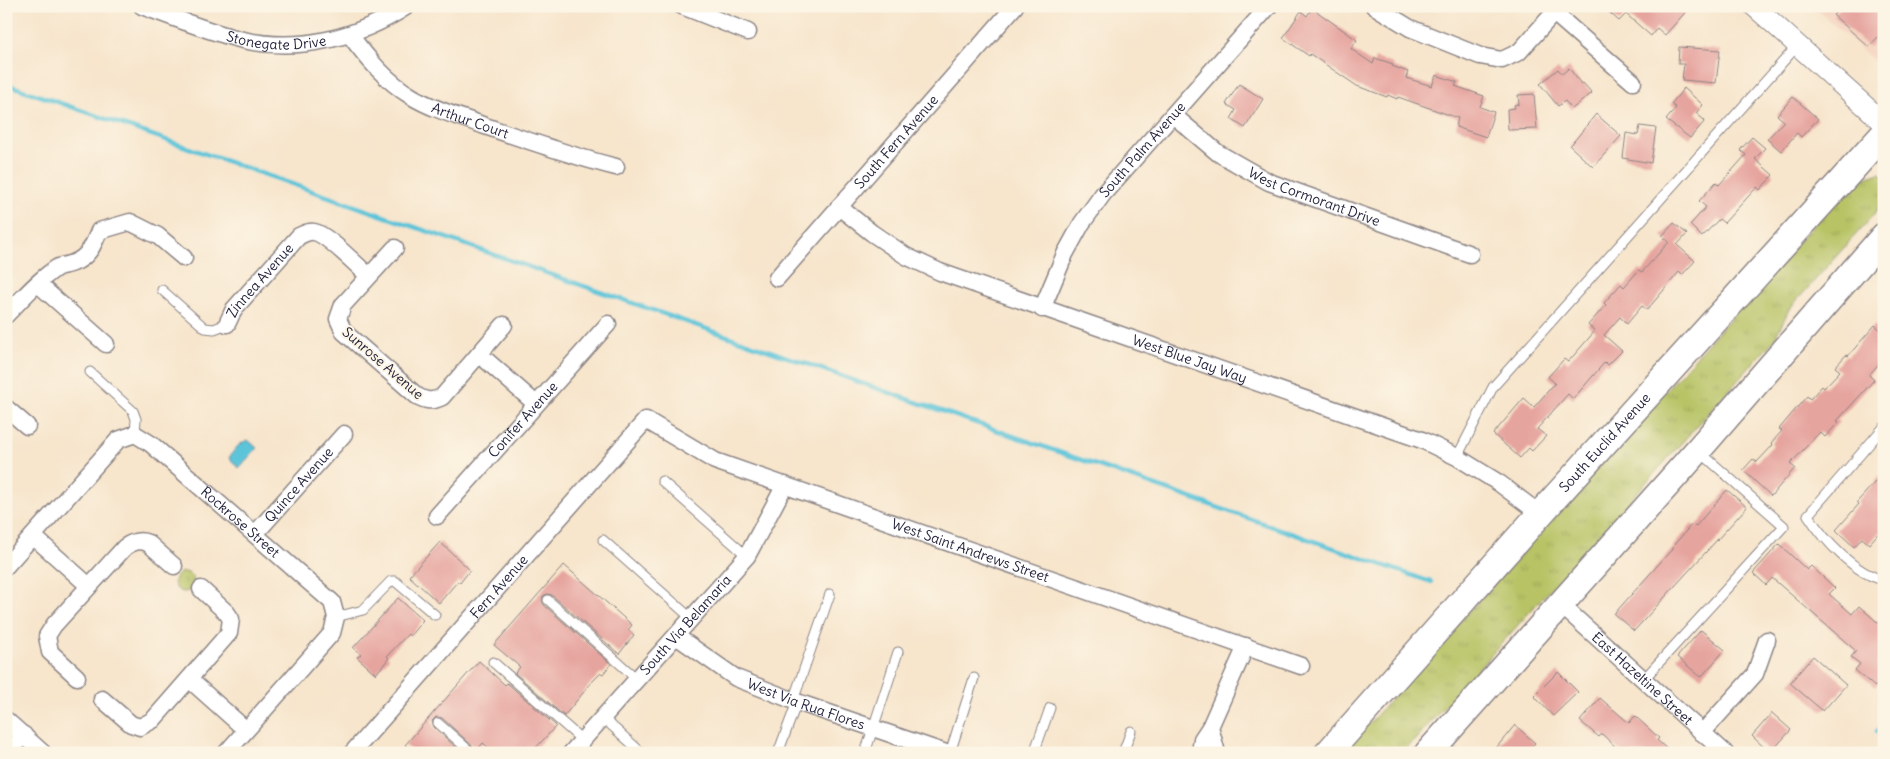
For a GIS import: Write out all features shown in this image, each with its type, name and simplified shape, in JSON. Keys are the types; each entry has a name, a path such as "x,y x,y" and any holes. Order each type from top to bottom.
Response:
{"main road":[{"name":"South Euclid Avenue","path":"1328,753 1540,514 1884,134"},
{"path":"1428,753 1698,450 1884,236"}],"street":[{"name":"Stonegate Drive","path":"142,6 203,28 245,40 288,45 319,42 350,35 387,19 408,6"},
{"path":"682,6 748,32"},
{"name":"South Fern Avenue","path":"777,278 1015,6"},
{"name":"South Palm Avenue","path":"1042,309 1065,254 1082,223 1103,194 1269,6"},
{"path":"1374,6 1410,28 1480,56 1502,60 1519,52 1557,10 1633,82"},
{"path":"1754,6 1884,123"},
{"name":"Arthur Court","path":"350,35 367,58 380,71 412,96 444,111 570,156 616,167"},
{"name":"West Cormorant Drive","path":"1173,115 1218,153 1269,182 1470,254"},
{"name":"West Blue Jay Way","path":"839,207 872,233 906,256 940,272 1422,440 1457,457 1499,483 1540,514"},
{"path":"10,304 59,267 74,263 86,255 95,244 99,231 130,222 158,236 184,258"},
{"name":"Zinnea Avenue","path":"227,324 234,309 299,236 308,232 316,232 326,238 369,276"},
{"name":"Sunrose Avenue","path":"395,248 340,310 338,319 340,327 417,396 424,400 434,401 442,397 479,354"},
{"path":"38,284 106,344"},
{"name":"Conifer Avenue","path":"437,516 608,324"},
{"path":"504,325 479,354 536,404"},
{"path":"6,408 27,426"},
{"name":"West Saint Andrews Street","path":"646,420 715,460 1301,666"},
{"name":"Fern Avenue","path":"360,750 646,420"},
{"path":"6,566 118,440 134,434"},
{"name":"Rockrose Street","path":"134,434 152,444 332,602 336,617"},
{"name":"Quince Avenue","path":"255,534 344,434"},
{"name":"South Via Belamaria","path":"570,753 747,556 785,485"},
{"path":"33,536 89,586"},
{"path":"77,677 50,652 47,636 54,625 125,547 138,541 148,543 174,566"},
{"path":"102,699 131,724 140,727 153,720 229,633 231,619 201,589"},
{"name":"East Hazeltine Street","path":"1560,604 1725,753"},
{"path":"226,753 332,633 336,617"},
{"name":"West Via Rua Flores","path":"676,636 736,678 795,702 946,753"},
{"path":"1702,733 1754,674 1767,640"},
{"path":"1200,753 1202,740 1210,727 1246,646"},
{"path":"189,679 246,730"},
{"path":"6,720 31,746 8,753"},
{"path":"1210,727 1216,753"}],"lane":[{"path":"1457,457 1493,387 1798,46"},
{"path":"162,290 205,328 214,328 227,324"},
{"path":"90,372 133,411 136,419 134,434"},
{"path":"1884,427 1808,515 1820,533 1854,565 1866,575 1884,580"},
{"path":"1643,680 1784,526 1698,450"},
{"path":"662,481 747,556"},
{"path":"603,540 691,618"},
{"path":"336,617 363,610 391,581 395,581 435,615"},
{"path":"778,753 830,594"},
{"path":"548,600 637,678"},
{"path":"865,753 898,652"},
{"path":"493,662 582,740"},
{"path":"950,753 974,678"},
{"path":"1034,753 1050,708"},
{"path":"602,717 642,753"},
{"path":"438,723 472,753"},
{"path":"1123,753 1131,730"}],"shaded area":[{"path":"1813,6 1884,6 1884,60 1879,65"}],"green space":[{"path":"1880,173 1884,176 1884,195 1877,211 1789,309 1775,339 1403,753 1343,753 1851,183"},
{"path":"184,572 191,575 194,582 191,589 184,592 177,589 174,582 177,575"}],"water":[{"path":"248,440 257,448 239,468 229,458 237,447"}],"building":[{"path":"1602,6 1691,6 1665,35 1657,28 1651,36 1626,14 1619,21"},
{"path":"1842,6 1884,6 1884,30 1869,47 1833,15"},
{"path":"1312,8 1357,40 1351,49 1373,64 1375,58 1393,64 1392,66 1408,72 1406,78 1432,86 1436,75 1457,82 1455,86 1484,96 1480,107 1494,112 1486,137 1456,127 1458,118 1398,97 1397,99 1388,95 1387,97 1357,86 1283,38 1301,11 1307,16"},
{"path":"1679,47 1720,50 1716,83 1682,80 1684,64 1678,64"},
{"path":"1569,68 1581,84 1583,83 1592,93 1572,109 1565,101 1558,106 1540,84 1558,69 1562,74"},
{"path":"1239,84 1263,99 1245,128 1231,119 1236,110 1226,104"},
{"path":"1684,88 1703,105 1696,113 1705,121 1690,138 1666,120 1676,108 1671,104"},
{"path":"1534,94 1537,129 1508,130 1507,109 1515,108 1514,105 1519,104 1518,95"},
{"path":"1793,97 1818,119 1801,137 1797,133 1781,151 1767,139 1784,121 1777,115"},
{"path":"1596,114 1621,136 1593,167 1570,146"},
{"path":"1640,126 1656,128 1651,163 1623,158 1626,133 1638,135"},
{"path":"1752,137 1765,148 1755,159 1773,175 1760,190 1757,187 1724,223 1719,219 1702,237 1690,225 1706,207 1699,201 1716,182 1719,185 1746,155 1740,150"},
{"path":"1674,223 1687,234 1677,245 1695,261 1682,275 1679,272 1647,310 1642,306 1627,324 1620,317 1604,335 1622,351 1608,365 1605,362 1573,399 1568,394 1537,429 1546,436 1532,451 1529,448 1520,458 1493,434 1524,398 1534,407 1555,383 1548,377 1564,359 1568,362 1595,331 1588,325 1621,284 1624,287 1639,270 1642,272 1669,242 1662,236"},
{"path":"1875,325 1884,333 1884,358 1869,375 1874,380 1825,437 1820,432 1790,464 1795,468 1771,496 1743,470 1753,459 1757,462 1773,445 1771,443 1782,431 1779,429 1795,410 1807,396 1810,399 1822,386 1824,388 1840,371 1835,367 1846,355 1848,356"},
{"path":"1884,472 1884,527 1869,544 1862,538 1854,547 1836,530 1859,504 1857,502"},
{"path":"1727,490 1747,507 1634,631 1614,614 1692,524 1695,527"},
{"path":"440,542 470,570 460,583 458,581 439,603 409,576"},
{"path":"1779,544 1807,570 1811,566 1835,588 1829,594 1852,614 1859,606 1884,628 1884,676 1875,687 1855,670 1860,664 1851,657 1856,651 1772,578 1766,585 1753,573"},
{"path":"564,565 632,625 628,630 634,635 619,654 552,595 547,594 543,596 542,601 544,605 611,664 603,674 601,673 592,682 564,716 515,673 520,667 494,645"},
{"path":"398,598 423,620 410,636 408,634 387,656 389,658 376,674 357,657 361,654 353,648"},
{"path":"1701,630 1725,650 1701,677 1677,657"},
{"path":"1813,656 1846,685 1823,711 1790,683"},
{"path":"479,661 505,685 507,683 556,726 531,753 495,753 483,743 477,750 442,718 436,717 432,721 434,727 462,753 414,753 405,745"},
{"path":"1558,672 1578,692 1553,716 1534,696"},
{"path":"1600,698 1629,723 1635,716 1659,738 1657,740 1671,753 1622,753 1602,734 1599,737 1580,721"},
{"path":"1772,713 1791,730 1770,753 1752,736"},
{"path":"1515,725 1535,743 1526,753 1492,753"}],"waterway":[{"path":"6,84 1431,582"},
{"path":"1877,731 1884,731"}]}
